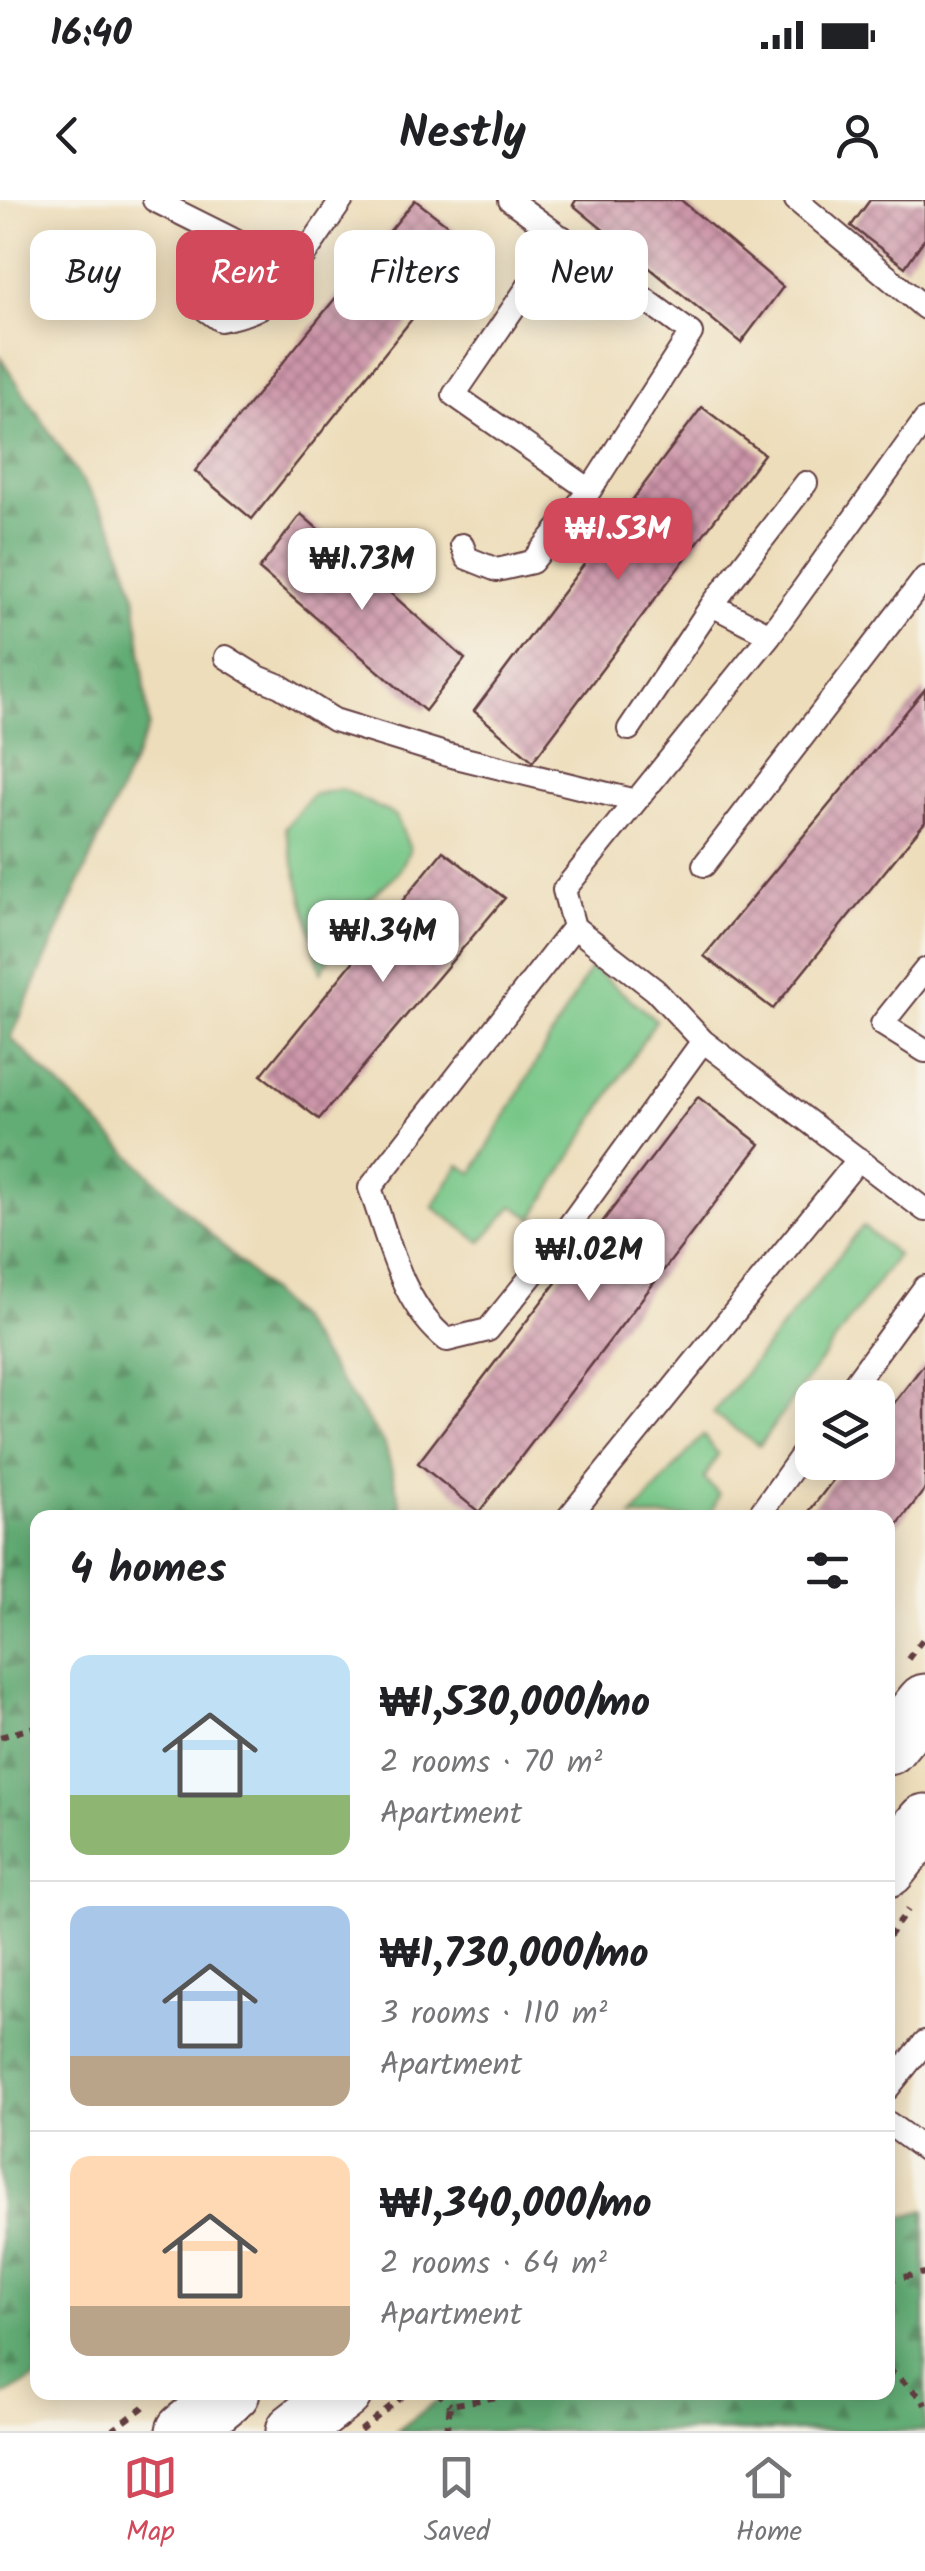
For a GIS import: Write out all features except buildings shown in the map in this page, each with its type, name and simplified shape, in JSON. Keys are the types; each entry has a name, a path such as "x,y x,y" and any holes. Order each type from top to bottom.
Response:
{"main road":[{"path":"895,1738 925,1702"},
{"path":"895,1861 925,1822"},
{"path":"167,2416 210,2400"},
{"path":"294,2431 334,2400"}],"lane":[{"path":"154,200 214,230"},
{"path":"314,241 342,200"},
{"path":"510,200 552,230"},
{"path":"806,203 925,308"},
{"path":"462,545 466,558 497,570 532,562 590,490 691,333 648,301"},
{"path":"515,305 454,394 590,490"},
{"path":"925,420 770,635 564,890 574,927 655,990 704,1041 925,1210"},
{"path":"629,729 712,605 806,483"},
{"path":"704,864 925,578"},
{"path":"712,605 770,635"},
{"path":"226,657 334,720 448,755 636,801"},
{"path":"320,740 334,720"},
{"path":"574,927 370,1188 392,1258 425,1323 447,1340 488,1330 545,1259 704,1041"},
{"path":"925,970 882,1024 925,1050"},
{"path":"574,1510 860,1158"},
{"path":"857,1380 925,1287"},
{"path":"762,1510 795,1464"},
{"path":"895,2079 925,2042"},
{"path":"895,2127 925,2150"}],"path":[{"path":"0,1737 30,1728"},
{"path":"895,2279 925,2273"},
{"path":"895,2375 925,2405"},
{"path":"360,2431 398,2400"},
{"path":"446,2400 450,2404"},
{"path":"450,2404 475,2400"},
{"path":"447,2431 450,2404"},
{"path":"112,2431 167,2416"}],"green space":[{"path":"0,357 113,527 135,593 149,726 11,1038 296,1318 385,1445 402,1510 30,1510 30,2381 0,2398"},
{"path":"341,789 396,816 410,849 399,872 359,908 321,972 285,828 312,795"},
{"path":"591,967 656,1020 533,1218 513,1206 481,1242 433,1207 459,1165 473,1173"},
{"path":"863,1226 897,1255 807,1380 795,1380 795,1396 759,1446 713,1413"},
{"path":"703,1435 718,1454 704,1479 719,1494 713,1510 638,1510"},
{"path":"925,2210 925,2431 397,2431 438,2400 895,2400 895,2219"}]}
